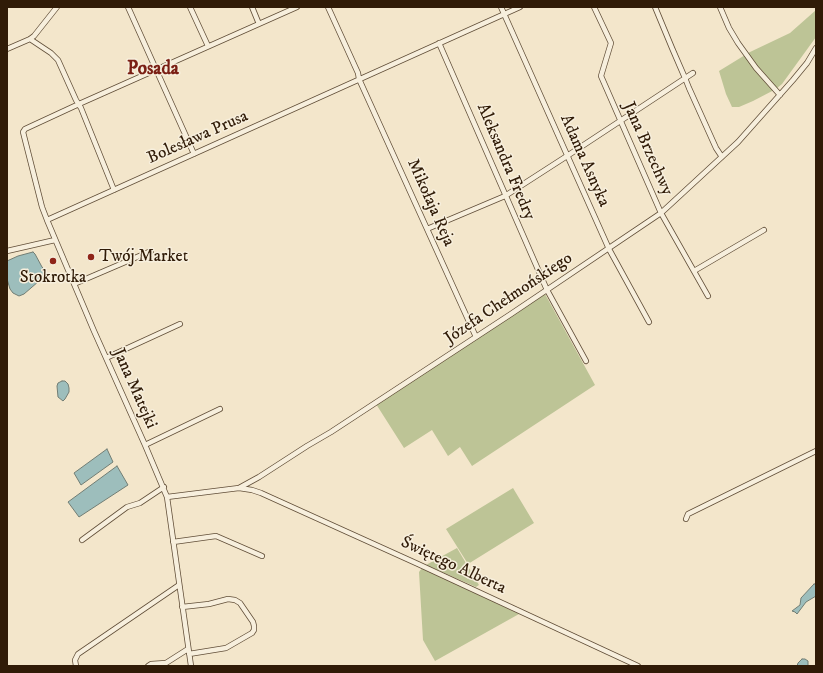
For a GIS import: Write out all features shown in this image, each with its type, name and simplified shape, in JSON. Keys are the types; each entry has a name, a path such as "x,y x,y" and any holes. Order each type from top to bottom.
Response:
{"street":[{"path":"7,49 30,39 37,33 57,7"},
{"path":"128,7 194,154"},
{"path":"190,7 208,46"},
{"path":"252,7 259,24"},
{"path":"79,104 297,7"},
{"name":"Mikołaja Reja","path":"328,7 476,337"},
{"name":"Adama Asnyka","path":"501,7 608,249 649,322"},
{"name":"Bolesława Prusa","path":"47,220 520,7"},
{"name":"Jana Brzechwy","path":"594,7 610,43 601,76 661,213 708,296"},
{"path":"655,7 689,88 716,148 722,157"},
{"path":"720,7 729,28 738,43 756,68 780,95"},
{"path":"30,39 51,53 58,60 81,108 114,190"},
{"name":"Aleksandra Fredry","path":"439,43 547,290 586,361"},
{"name":"Józefa Chełmońskiego","path":"167,497 239,488 255,479 331,432 476,337 661,213 738,142 807,63 816,48"},
{"path":"427,229 505,196 568,156 693,72"},
{"name":"Jana Matejki","path":"79,104 25,129 23,133 47,220 106,358 164,487 167,497 191,666"},
{"path":"694,271 764,230"},
{"path":"7,251 55,240"},
{"path":"74,284 151,251"},
{"path":"106,358 180,324"},
{"path":"145,445 220,409"},
{"path":"686,520 688,514 816,450"},
{"path":"255,479 254,489 257,492"},
{"path":"82,540 127,507 140,503 164,487"},
{"name":"Świętego Alberta","path":"239,488 257,492 418,564 638,666"},
{"path":"173,542 216,536 262,556"},
{"path":"76,666 75,660 78,654 179,586"},
{"path":"182,608 209,604 228,599 235,600 240,604 253,622 254,626 252,633 230,646 189,654"},
{"path":"148,666 151,664 166,663 188,649"}],"green space":[{"path":"816,10 816,37 782,84 776,89 753,101 739,107 732,107 726,94 719,71 750,52 790,33"},
{"path":"545,294 595,385 472,466 460,447 448,456 432,430 404,448 376,404"},
{"path":"513,488 534,523 468,564 446,529"},
{"path":"457,548 479,585 476,587 426,565"},
{"path":"422,568 519,614 435,661 423,640 419,572"}],"water":[{"path":"33,252 46,271 46,275 24,294 19,296 13,293 10,289 7,279 7,261"},
{"path":"65,381 68,384 69,388 69,392 63,401 58,397 57,386 58,383"},
{"path":"107,449 113,462 81,485 74,473"},
{"path":"117,466 128,485 79,517 68,502"},
{"path":"814,584 816,584 816,596 806,602 797,614 792,611 800,605 801,598"},
{"path":"802,659 808,661 808,666 797,666"}],"place":[{"name":"Twój Market","path":"91,257"},
{"name":"Stokrotka","path":"53,261"}],"district":[{"name":"Posada","path":"153,70"}]}
